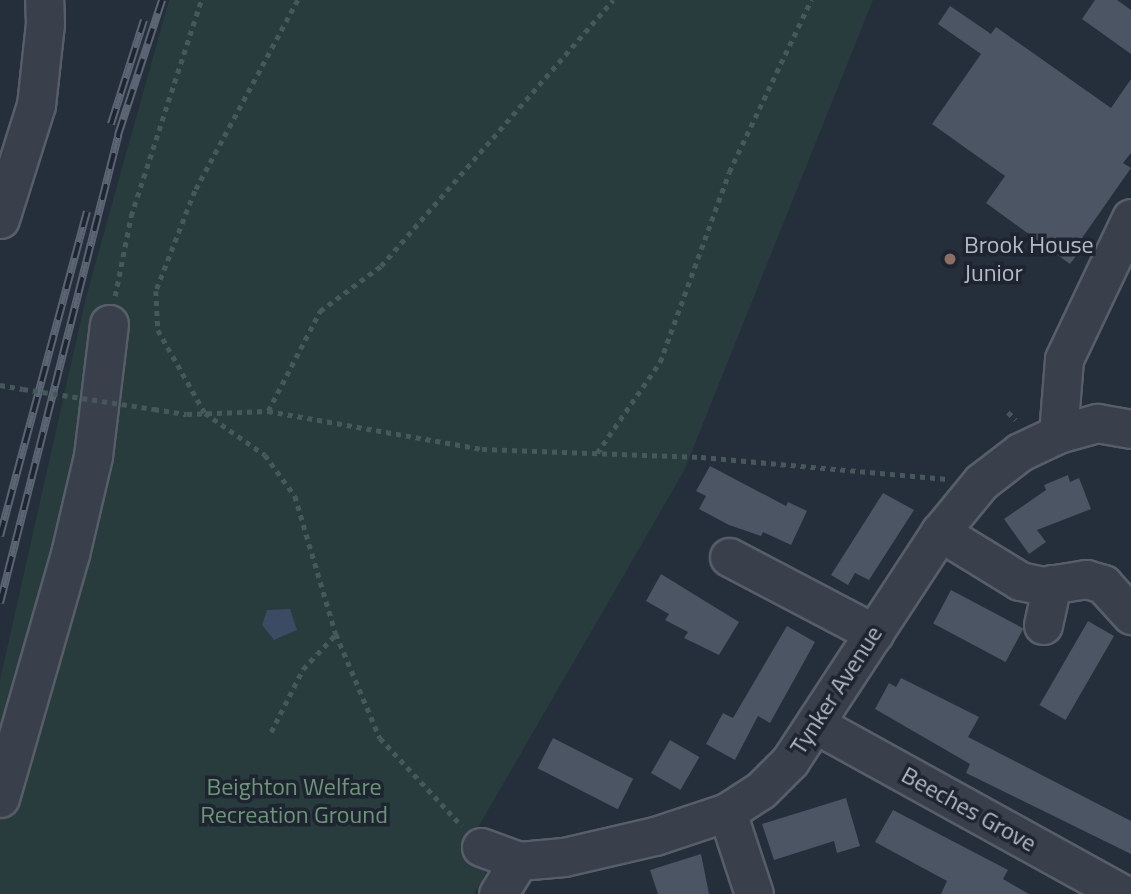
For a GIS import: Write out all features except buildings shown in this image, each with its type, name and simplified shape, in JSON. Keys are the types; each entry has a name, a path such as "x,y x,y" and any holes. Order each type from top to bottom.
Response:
{"street":[{"path":"0,219 36,105 46,24 44,0"},
{"path":"1058,434 1064,359 1131,218"},
{"path":"0,798 87,480 109,324"},
{"name":"Tynker Avenue","path":"481,847 519,860 564,857 655,836 727,812 761,790 790,761 940,532 981,482 1020,452 1058,434 1097,423 1131,429"},
{"path":"940,532 1020,581 1052,584 1086,579 1103,584 1131,615"},
{"path":"729,557 874,633"},
{"path":"1043,625 1052,584"},
{"name":"Beeches Grove","path":"815,724 1124,894"},
{"path":"727,812 754,894"},
{"path":"498,894 519,860"}],"path":[{"path":"109,324 131,216 201,0"},
{"path":"298,0 194,191 156,290 158,330 205,413 265,455 295,496 336,634 380,738 481,847"},
{"path":"268,411 320,311 382,265 613,0"},
{"path":"596,453 660,362 729,172 811,0"},
{"path":"0,385 154,409 205,413 268,411 482,449 701,457 981,482"},
{"path":"271,732 303,669 336,634"}],"green space":[{"name":"Beighton Welfare Recreation Ground","path":"169,0 873,0 684,471 465,850 486,873 474,894 0,894 0,680 86,297"}],"water":[{"path":"290,609 297,630 274,640 262,625 267,610"}],"railway":[{"path":"0,603 118,135 162,0"},
{"path":"111,124 144,20"},
{"path":"0,536 87,211"}],"place":[{"name":"Brook House Junior","path":"950,259"}]}
